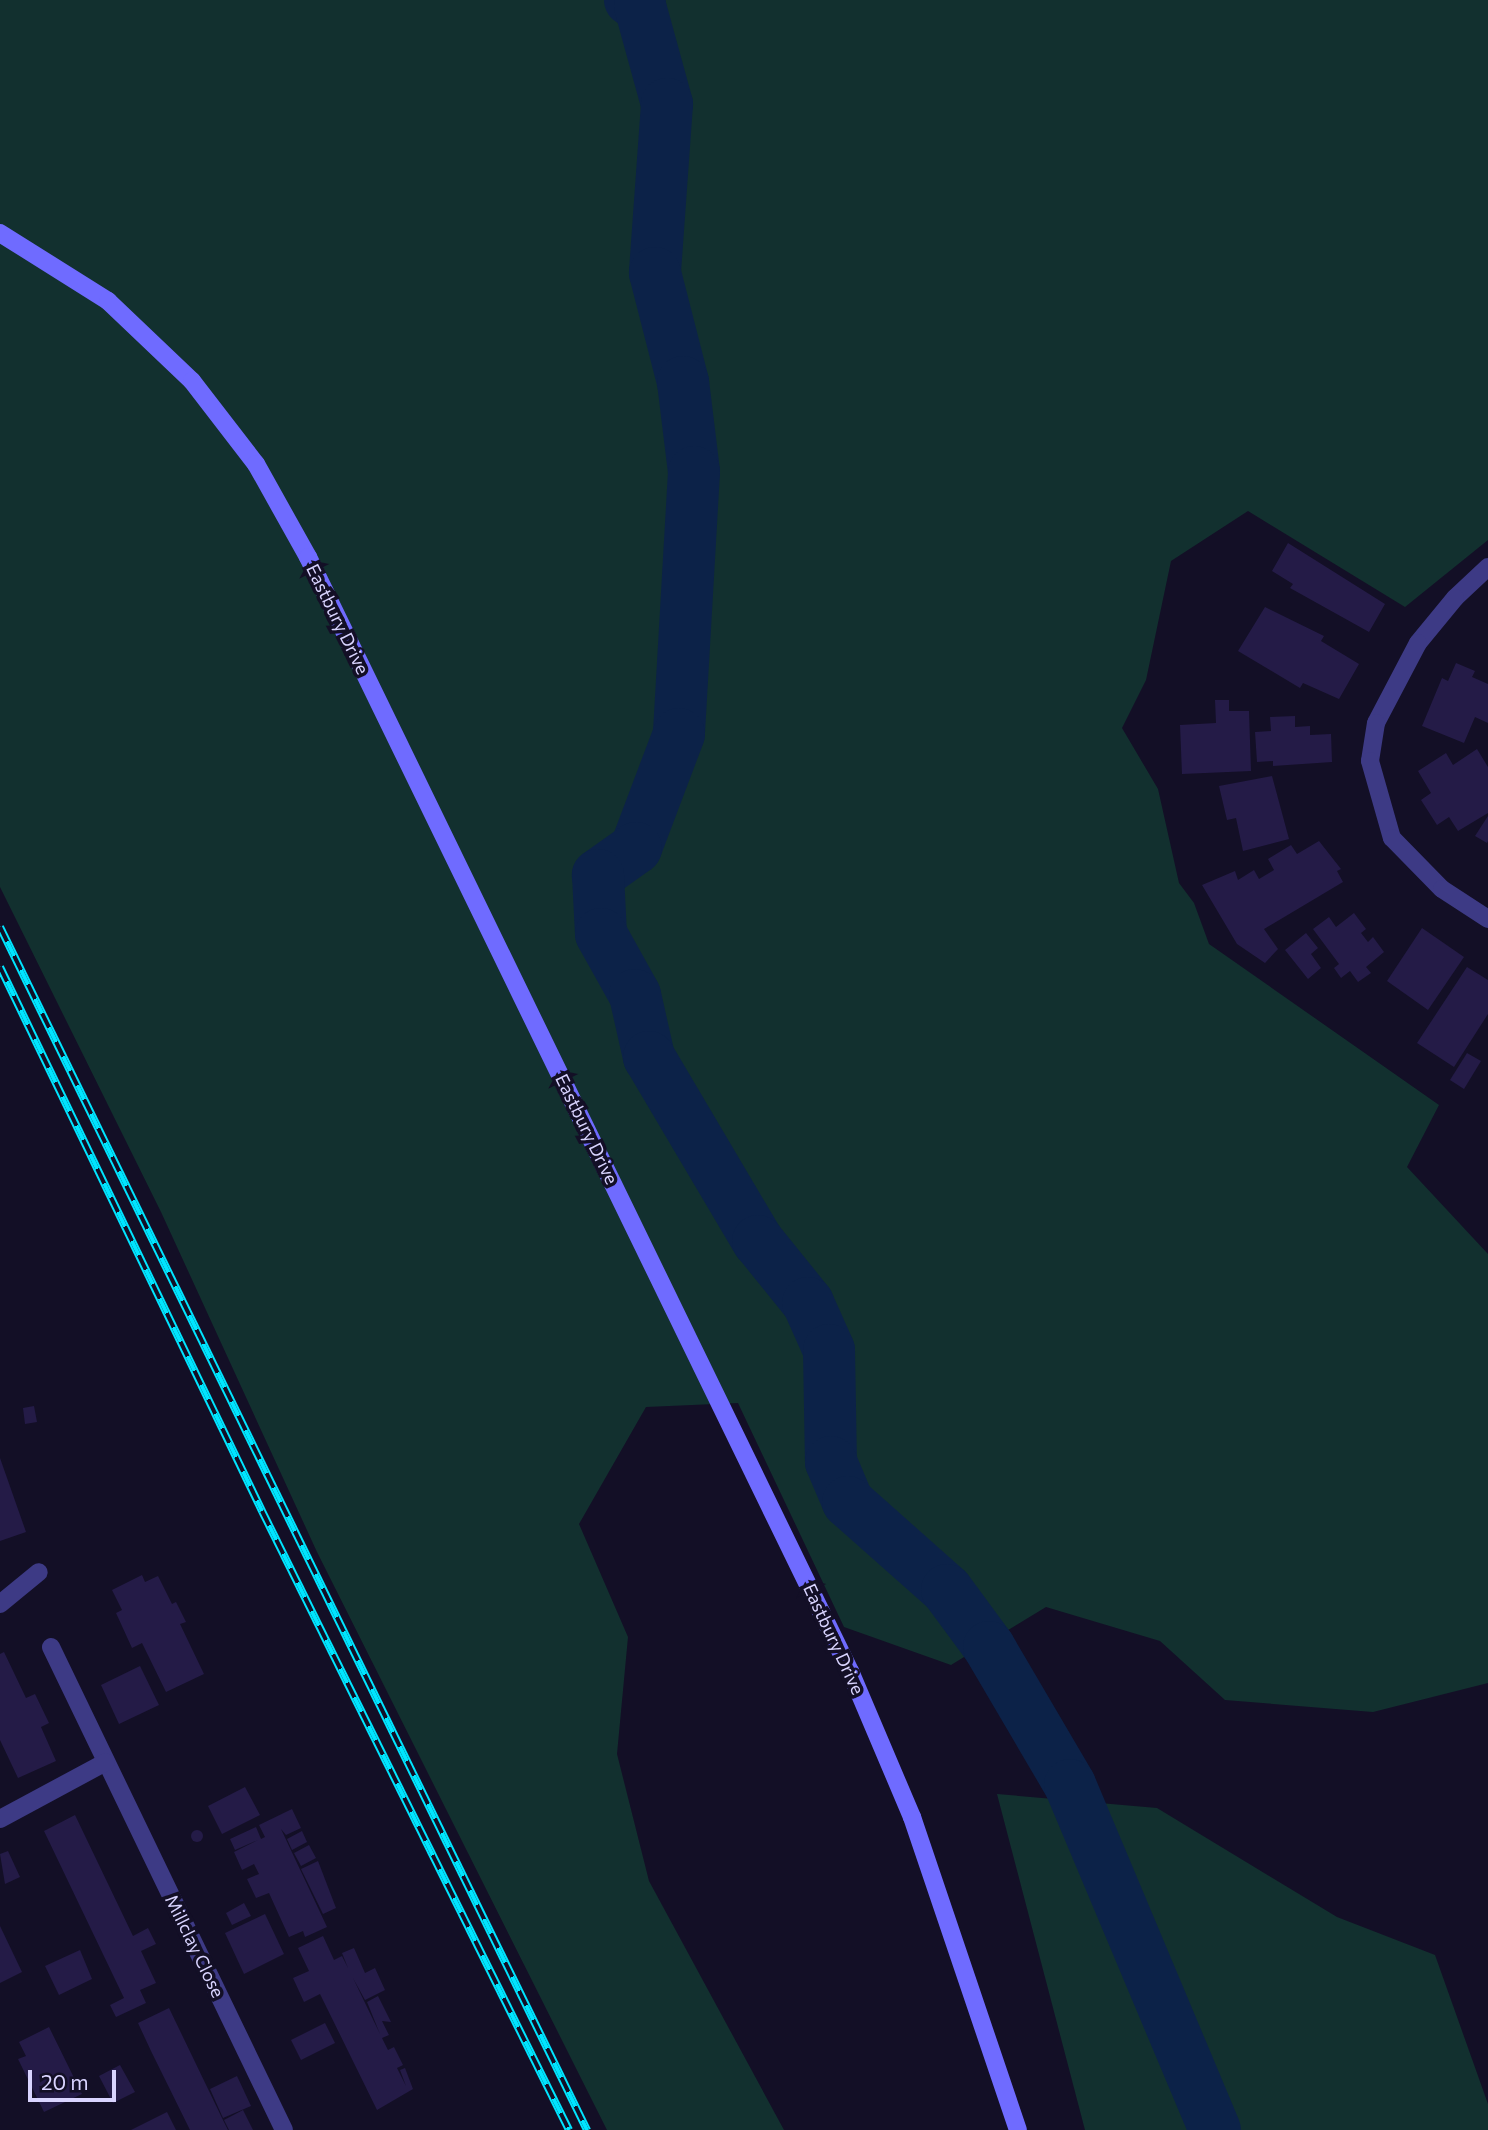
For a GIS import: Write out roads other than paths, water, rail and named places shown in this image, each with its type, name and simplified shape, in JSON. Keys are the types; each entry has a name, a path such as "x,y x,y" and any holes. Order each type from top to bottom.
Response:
{"street":[{"name":"Eastbury Drive","path":"0,233 108,301 192,381 256,464 308,556 850,1671 912,1817 1018,2130"},
{"path":"1488,567 1455,598 1418,642 1376,723 1370,761 1378,800 1392,838 1442,889 1488,919"},
{"path":"0,1604 39,1572"},
{"name":"Millclay Close","path":"51,1647 284,2130"},
{"path":"0,1819 106,1762"}],"waterway":[{"path":"630,0 640,6 667,104 655,273 683,382 694,472 679,734 636,848 598,875 601,934 635,995 649,1057 758,1241 808,1303 829,1350 831,1462 848,1502 947,1590 989,1647 1070,1785 1215,2130"},
{"path":"640,6 651,0"}],"railway":[{"path":"0,927 587,2130"},
{"path":"0,967 262,1511 569,2130"}]}
